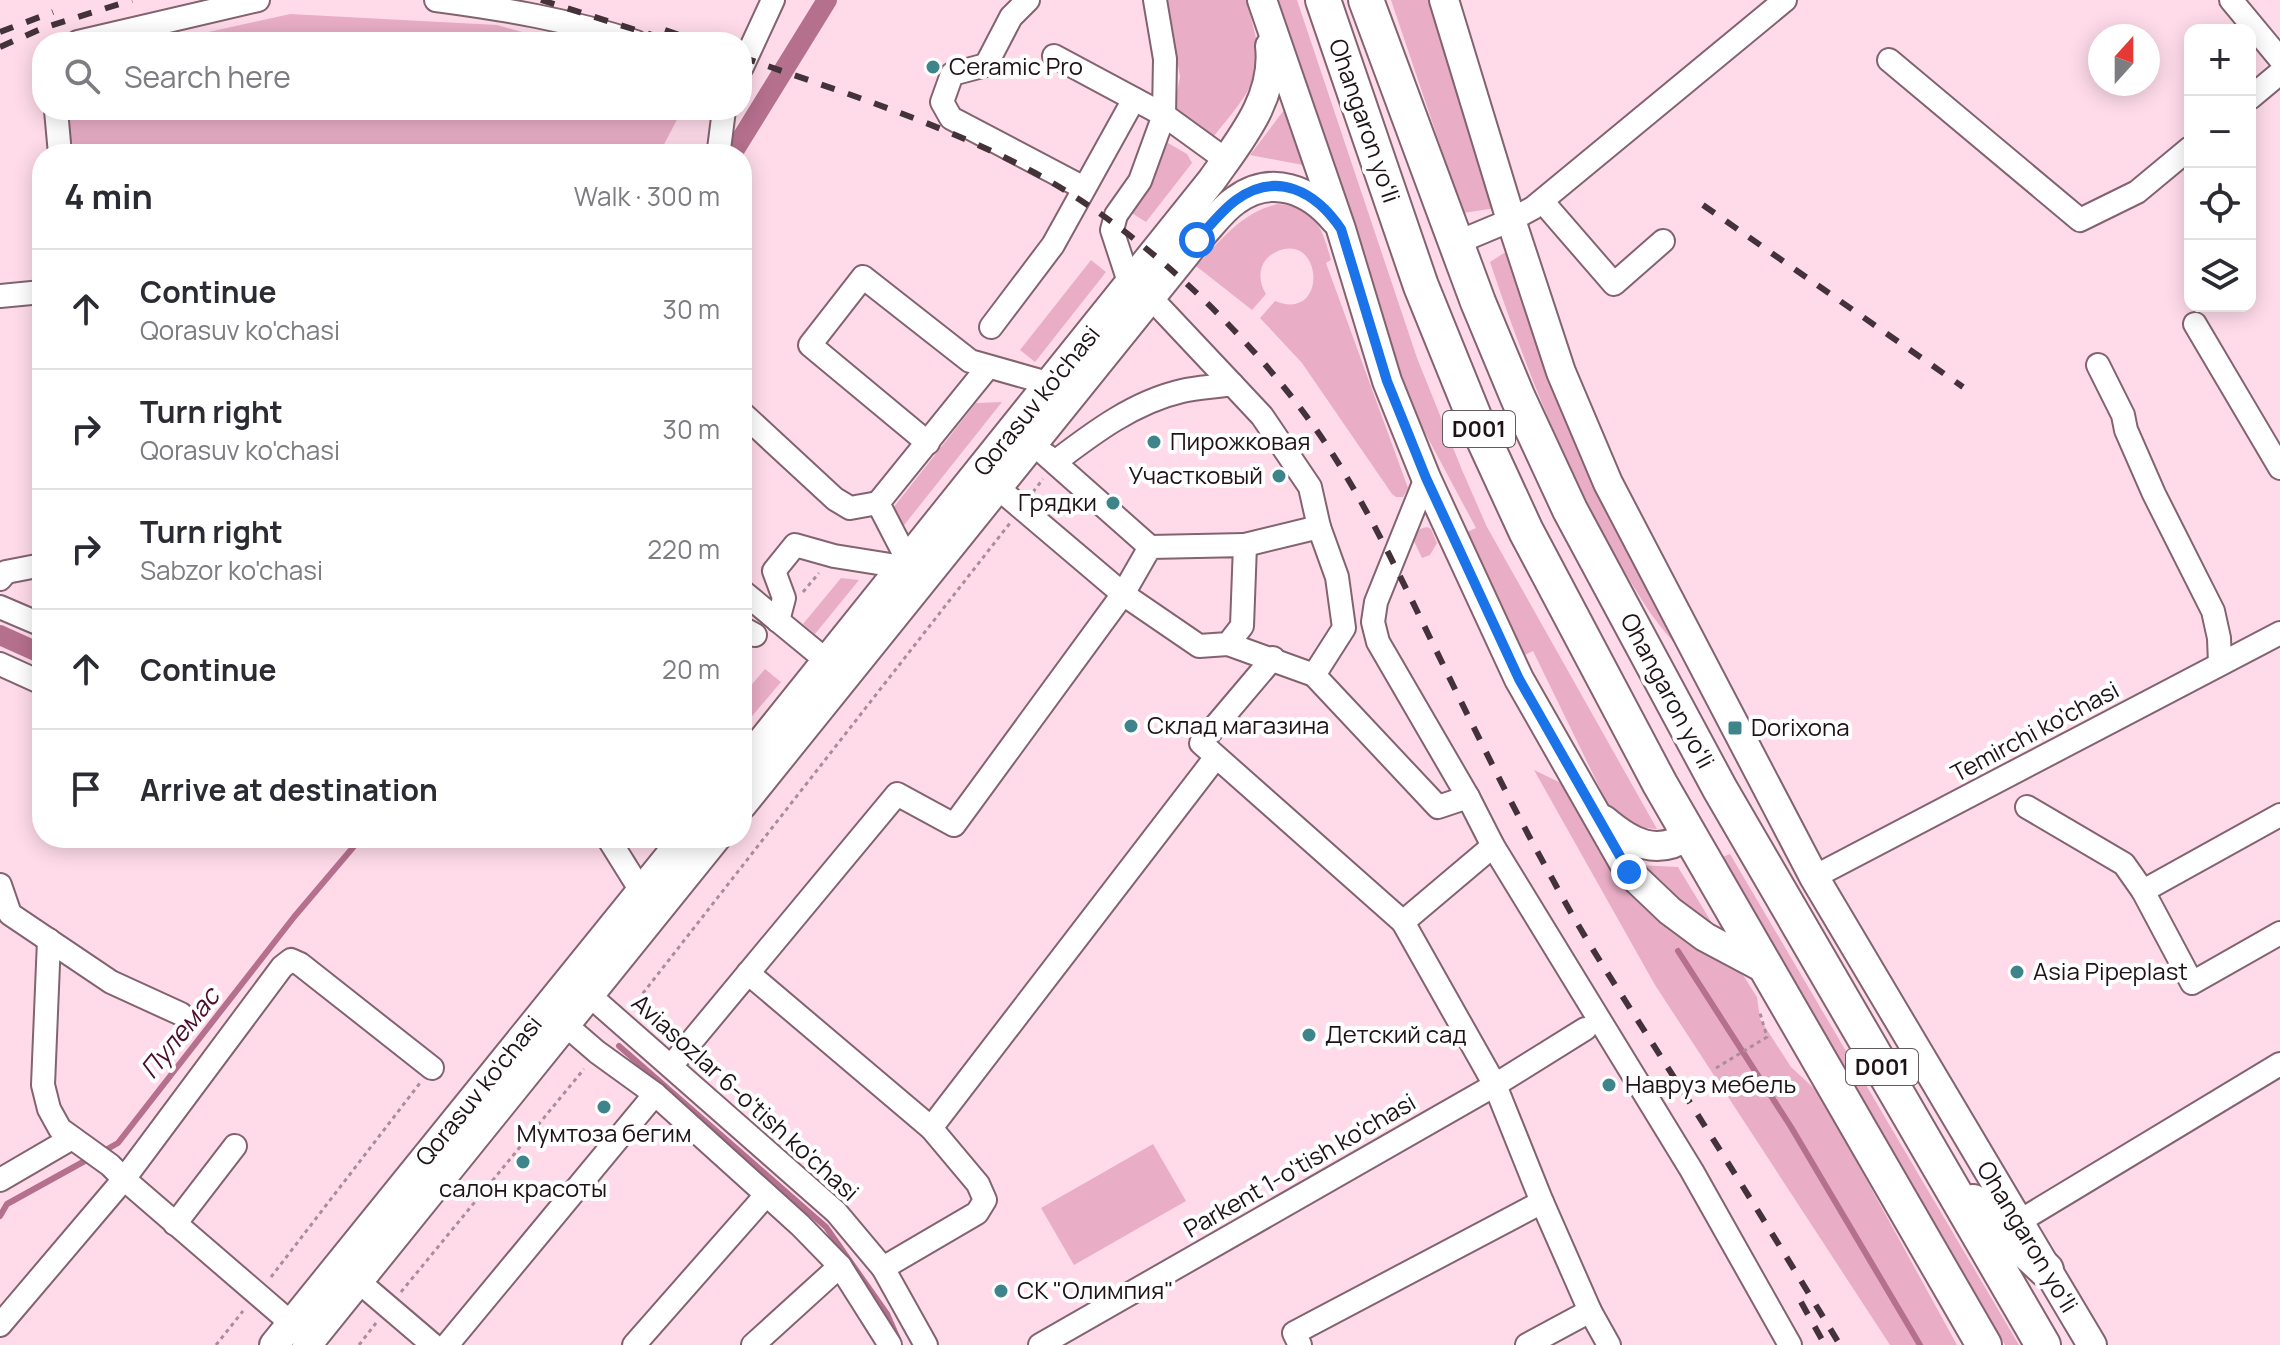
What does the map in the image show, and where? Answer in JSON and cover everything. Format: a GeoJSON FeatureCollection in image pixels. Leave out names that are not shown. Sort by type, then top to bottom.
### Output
{"type":"FeatureCollection","features":[{"type":"Feature","properties":{"kind":"highway","name":"Ohangaron yoʻli"},"geometry":{"type":"LineString","coordinates":[[1323,0],[1421,286],[1479,429],[1526,531],[1689,835],[1984,1345]]}},
{"type":"Feature","properties":{"kind":"highway","name":"Ohangaron yoʻli"},"geometry":{"type":"LineString","coordinates":[[1366,0],[1502,360],[1552,472],[1720,789],[2043,1345]]}},
{"type":"Feature","properties":{"kind":"highway"},"geometry":{"type":"LineString","coordinates":[[1689,835],[1706,816],[1720,789]]}},
{"type":"Feature","properties":{"kind":"highway"},"geometry":{"type":"LineString","coordinates":[[1945,1176],[2011,1227],[2046,1270]]}},
{"type":"Feature","properties":{"kind":"main road","name":"Ohangaron yoʻli"},"geometry":{"type":"LineString","coordinates":[[1444,0],[1511,220],[1561,372],[1591,447],[1814,877],[2011,1227]]}},
{"type":"Feature","properties":{"kind":"main road"},"geometry":{"type":"LineString","coordinates":[[1264,5],[1341,229],[1387,381],[1426,478],[1519,679],[1629,872],[1705,937],[1767,970]]}},
{"type":"Feature","properties":{"kind":"main road","name":"Qorasuv ko'chasi"},"geometry":{"type":"LineString","coordinates":[[752,793],[1033,444],[1141,292],[1257,111],[1268,86],[1271,51],[1264,5]]}},
{"type":"Feature","properties":{"kind":"main road","name":"Qorasuv ko'chasi"},"geometry":{"type":"LineString","coordinates":[[752,754],[1051,384],[1238,198],[1252,191],[1274,187],[1297,190],[1324,207],[1341,229]]}},
{"type":"Feature","properties":{"kind":"main road"},"geometry":{"type":"LineString","coordinates":[[1594,812],[1640,845],[1666,846],[1689,835]]}},
{"type":"Feature","properties":{"kind":"main road","name":"Qorasuv ko'chasi"},"geometry":{"type":"LineString","coordinates":[[580,987],[641,891],[676,848]]}},
{"type":"Feature","properties":{"kind":"main road","name":"Qorasuv ko'chasi"},"geometry":{"type":"LineString","coordinates":[[291,1338],[555,1016],[707,848]]}},
{"type":"Feature","properties":{"kind":"main road","name":"Qorasuv ko'chasi"},"geometry":{"type":"LineString","coordinates":[[291,1338],[358,1281],[555,1016]]}},
{"type":"Feature","properties":{"kind":"main road","name":"Ohangaron yoʻli"},"geometry":{"type":"LineString","coordinates":[[2046,1270],[2092,1345]]}},
{"type":"Feature","properties":{"kind":"street"},"geometry":{"type":"LineString","coordinates":[[121,32],[258,0]]}},
{"type":"Feature","properties":{"kind":"street"},"geometry":{"type":"LineString","coordinates":[[436,0],[509,9],[606,32]]}},
{"type":"Feature","properties":{"kind":"street"},"geometry":{"type":"LineString","coordinates":[[752,45],[773,0]]}},
{"type":"Feature","properties":{"kind":"street"},"geometry":{"type":"LineString","coordinates":[[1028,0],[1011,17],[986,65],[952,74],[942,102],[951,118],[1084,188]]}},
{"type":"Feature","properties":{"kind":"street"},"geometry":{"type":"LineString","coordinates":[[1155,0],[1165,59],[1164,115],[1140,181],[1116,215],[1112,230],[1141,292],[1262,416],[1310,487],[1319,527],[1337,577],[1344,628],[1314,675]]}},
{"type":"Feature","properties":{"kind":"street"},"geometry":{"type":"LineString","coordinates":[[1456,243],[1511,220],[1542,201],[1785,0]]}},
{"type":"Feature","properties":{"kind":"street"},"geometry":{"type":"LineString","coordinates":[[2231,0],[2280,59]]}},
{"type":"Feature","properties":{"kind":"street"},"geometry":{"type":"LineString","coordinates":[[1054,56],[1164,115],[1226,160]]}},
{"type":"Feature","properties":{"kind":"street"},"geometry":{"type":"LineString","coordinates":[[1889,60],[2080,220],[2137,192],[2184,153]]}},
{"type":"Feature","properties":{"kind":"street"},"geometry":{"type":"LineString","coordinates":[[2252,96],[2280,73]]}},
{"type":"Feature","properties":{"kind":"street"},"geometry":{"type":"LineString","coordinates":[[991,327],[1053,245],[1134,99]]}},
{"type":"Feature","properties":{"kind":"street"},"geometry":{"type":"LineString","coordinates":[[57,120],[59,144]]}},
{"type":"Feature","properties":{"kind":"street"},"geometry":{"type":"LineString","coordinates":[[720,144],[723,120]]}},
{"type":"Feature","properties":{"kind":"street"},"geometry":{"type":"LineString","coordinates":[[1542,201],[1614,284],[1663,241]]}},
{"type":"Feature","properties":{"kind":"street"},"geometry":{"type":"LineString","coordinates":[[928,443],[810,345],[863,277],[970,361],[1051,384]]}},
{"type":"Feature","properties":{"kind":"street"},"geometry":{"type":"LineString","coordinates":[[0,296],[32,293]]}},
{"type":"Feature","properties":{"kind":"street"},"geometry":{"type":"LineString","coordinates":[[2195,324],[2280,468]]}},
{"type":"Feature","properties":{"kind":"street"},"geometry":{"type":"LineString","coordinates":[[2098,365],[2123,415],[2126,430],[2154,494],[2213,611],[2219,638],[2220,664]]}},
{"type":"Feature","properties":{"kind":"street"},"geometry":{"type":"LineString","coordinates":[[752,422],[835,499],[850,508],[878,503],[988,367]]}},
{"type":"Feature","properties":{"kind":"street"},"geometry":{"type":"LineString","coordinates":[[1055,462],[1103,426],[1154,401],[1181,391],[1232,384]]}},
{"type":"Feature","properties":{"kind":"street"},"geometry":{"type":"LineString","coordinates":[[1033,444],[1150,547],[1245,545],[1319,527]]}},
{"type":"Feature","properties":{"kind":"street"},"geometry":{"type":"LineString","coordinates":[[1426,478],[1376,602],[1373,622],[1378,642],[1493,846],[1692,1171],[1790,1345]]}},
{"type":"Feature","properties":{"kind":"street"},"geometry":{"type":"LineString","coordinates":[[998,488],[1123,594],[1199,646],[1228,644],[1314,675],[1438,807],[1468,797]]}},
{"type":"Feature","properties":{"kind":"street"},"geometry":{"type":"LineString","coordinates":[[878,503],[906,564]]}},
{"type":"Feature","properties":{"kind":"street"},"geometry":{"type":"LineString","coordinates":[[778,621],[784,598],[774,571],[795,545],[834,556],[906,564]]}},
{"type":"Feature","properties":{"kind":"street"},"geometry":{"type":"LineString","coordinates":[[1228,644],[1242,626],[1245,545]]}},
{"type":"Feature","properties":{"kind":"street"},"geometry":{"type":"LineString","coordinates":[[671,1066],[897,794],[954,825],[1123,594],[1150,547]]}},
{"type":"Feature","properties":{"kind":"street"},"geometry":{"type":"LineString","coordinates":[[0,579],[6,572],[32,567]]}},
{"type":"Feature","properties":{"kind":"street"},"geometry":{"type":"LineString","coordinates":[[752,599],[827,661]]}},
{"type":"Feature","properties":{"kind":"street"},"geometry":{"type":"LineString","coordinates":[[0,607],[32,621]]}},
{"type":"Feature","properties":{"kind":"street","name":"Temirchi ko'chasi"},"geometry":{"type":"LineString","coordinates":[[1814,877],[2280,633]]}},
{"type":"Feature","properties":{"kind":"street"},"geometry":{"type":"LineString","coordinates":[[1273,658],[1201,743],[1403,922],[1495,1085],[1542,1202],[1590,1311],[1609,1345]]}},
{"type":"Feature","properties":{"kind":"street"},"geometry":{"type":"LineString","coordinates":[[0,664],[32,678]]}},
{"type":"Feature","properties":{"kind":"street"},"geometry":{"type":"LineString","coordinates":[[931,1128],[1216,757]]}},
{"type":"Feature","properties":{"kind":"street"},"geometry":{"type":"LineString","coordinates":[[2027,807],[2124,864],[2143,891],[2192,983],[2280,933]]}},
{"type":"Feature","properties":{"kind":"street"},"geometry":{"type":"LineString","coordinates":[[2143,891],[2280,815]]}},
{"type":"Feature","properties":{"kind":"street"},"geometry":{"type":"LineString","coordinates":[[1403,922],[1493,846]]}},
{"type":"Feature","properties":{"kind":"street"},"geometry":{"type":"LineString","coordinates":[[614,848],[641,891]]}},
{"type":"Feature","properties":{"kind":"street"},"geometry":{"type":"LineString","coordinates":[[0,885],[10,914],[111,982],[181,1014]]}},
{"type":"Feature","properties":{"kind":"street"},"geometry":{"type":"LineString","coordinates":[[49,940],[43,1085],[49,1109],[60,1129],[88,1149],[258,1293],[291,1338]]}},
{"type":"Feature","properties":{"kind":"street"},"geometry":{"type":"LineString","coordinates":[[0,1325],[124,1179],[282,967],[291,960],[432,1068]]}},
{"type":"Feature","properties":{"kind":"street"},"geometry":{"type":"LineString","coordinates":[[748,973],[931,1128],[978,1184],[985,1200],[977,1213],[883,1268]]}},
{"type":"Feature","properties":{"kind":"street","name":"Aviasozlar 6-o'tish ko'chasi"},"geometry":{"type":"LineString","coordinates":[[580,987],[818,1193],[883,1268],[926,1345]]}},
{"type":"Feature","properties":{"kind":"street"},"geometry":{"type":"LineString","coordinates":[[555,1016],[597,1052],[655,1094],[800,1225],[840,1266],[890,1345]]}},
{"type":"Feature","properties":{"kind":"street","name":"Parkent 1-o'tish ko'chasi"},"geometry":{"type":"LineString","coordinates":[[1040,1345],[1495,1085],[1585,1029]]}},
{"type":"Feature","properties":{"kind":"street"},"geometry":{"type":"LineString","coordinates":[[2011,1227],[2280,1064]]}},
{"type":"Feature","properties":{"kind":"street"},"geometry":{"type":"LineString","coordinates":[[447,1345],[655,1094]]}},
{"type":"Feature","properties":{"kind":"street"},"geometry":{"type":"LineString","coordinates":[[175,1224],[235,1146]]}},
{"type":"Feature","properties":{"kind":"street"},"geometry":{"type":"LineString","coordinates":[[0,1180],[88,1149]]}},
{"type":"Feature","properties":{"kind":"street"},"geometry":{"type":"LineString","coordinates":[[634,1345],[766,1195]]}},
{"type":"Feature","properties":{"kind":"street"},"geometry":{"type":"LineString","coordinates":[[1300,1345],[1294,1333],[1542,1202]]}},
{"type":"Feature","properties":{"kind":"street"},"geometry":{"type":"LineString","coordinates":[[753,1345],[840,1266]]}},
{"type":"Feature","properties":{"kind":"street"},"geometry":{"type":"LineString","coordinates":[[358,1281],[433,1345]]}},
{"type":"Feature","properties":{"kind":"street"},"geometry":{"type":"LineString","coordinates":[[1527,1345],[1590,1311]]}},
{"type":"Feature","properties":{"kind":"path"},"geometry":{"type":"LineString","coordinates":[[621,1022],[1055,462]]}},
{"type":"Feature","properties":{"kind":"path"},"geometry":{"type":"LineString","coordinates":[[778,621],[834,556]]}},
{"type":"Feature","properties":{"kind":"path"},"geometry":{"type":"LineString","coordinates":[[1716,1068],[1767,1037],[1759,1010]]}},
{"type":"Feature","properties":{"kind":"path"},"geometry":{"type":"LineString","coordinates":[[359,1345],[597,1052]]}},
{"type":"Feature","properties":{"kind":"path"},"geometry":{"type":"LineString","coordinates":[[216,1345],[432,1068]]}},
{"type":"Feature","properties":{"kind":"shaded area"},"geometry":{"type":"Polygon","coordinates":[[[1167,0],[1246,0],[1258,50],[1258,63],[1244,98],[1212,139],[1173,113],[1180,77],[1167,0]]]}},
{"type":"Feature","properties":{"kind":"shaded area"},"geometry":{"type":"Polygon","coordinates":[[[1276,0],[1297,0],[1417,358],[1487,527],[1657,829],[1633,827],[1613,815],[1533,651],[1519,658],[1460,535],[1476,528],[1407,399],[1276,0]]]}},
{"type":"Feature","properties":{"kind":"shaded area"},"geometry":{"type":"Polygon","coordinates":[[[1391,0],[1431,0],[1496,208],[1463,213],[1391,0]]]}},
{"type":"Feature","properties":{"kind":"shaded area"},"geometry":{"type":"Polygon","coordinates":[[[290,14],[497,25],[522,32],[208,32],[290,14]]]}},
{"type":"Feature","properties":{"kind":"shaded area"},"geometry":{"type":"Polygon","coordinates":[[[1284,110],[1303,165],[1250,155],[1284,110]]]}},
{"type":"Feature","properties":{"kind":"shaded area"},"geometry":{"type":"Polygon","coordinates":[[[60,120],[677,120],[664,144],[73,144],[60,120]]]}},
{"type":"Feature","properties":{"kind":"shaded area"},"geometry":{"type":"Polygon","coordinates":[[[1168,143],[1187,154],[1192,163],[1146,222],[1130,212],[1163,145],[1168,143]]]}},
{"type":"Feature","properties":{"kind":"shaded area"},"geometry":{"type":"Polygon","coordinates":[[[1278,204],[1291,206],[1309,215],[1324,238],[1331,260],[1326,263],[1408,488],[1403,497],[1392,494],[1302,363],[1260,318],[1275,301],[1292,304],[1305,300],[1313,276],[1311,264],[1303,253],[1292,249],[1276,252],[1266,260],[1260,277],[1266,294],[1252,310],[1196,266],[1242,221],[1278,204]]]}},
{"type":"Feature","properties":{"kind":"shaded area"},"geometry":{"type":"Polygon","coordinates":[[[1504,253],[1510,253],[1568,427],[1686,659],[1650,612],[1620,565],[1557,438],[1490,262],[1504,253]]]}},
{"type":"Feature","properties":{"kind":"shaded area"},"geometry":{"type":"Polygon","coordinates":[[[1091,260],[1106,272],[1035,362],[1020,350],[1091,260]]]}},
{"type":"Feature","properties":{"kind":"shaded area"},"geometry":{"type":"Polygon","coordinates":[[[1002,402],[901,529],[893,508],[976,403],[1002,402]]]}},
{"type":"Feature","properties":{"kind":"shaded area"},"geometry":{"type":"Polygon","coordinates":[[[1427,527],[1437,543],[1430,555],[1422,558],[1413,539],[1420,529],[1427,527]]]}},
{"type":"Feature","properties":{"kind":"shaded area"},"geometry":{"type":"Polygon","coordinates":[[[841,578],[859,580],[815,634],[803,624],[841,578]]]}},
{"type":"Feature","properties":{"kind":"shaded area"},"geometry":{"type":"Polygon","coordinates":[[[765,669],[781,682],[752,716],[752,684],[765,669]]]}},
{"type":"Feature","properties":{"kind":"shaded area"},"geometry":{"type":"Polygon","coordinates":[[[1534,770],[1563,784],[1653,909],[1743,975],[1757,997],[1760,1019],[1791,1067],[1819,1093],[1957,1345],[1890,1345],[1655,985],[1534,770]]]}},
{"type":"Feature","properties":{"kind":"shaded area"},"geometry":{"type":"Polygon","coordinates":[[[1730,854],[2019,1345],[2005,1345],[1720,858],[1730,854]]]}},
{"type":"Feature","properties":{"kind":"shaded area"},"geometry":{"type":"Polygon","coordinates":[[[1638,865],[1678,867],[1721,938],[1638,865]]]}},
{"type":"Feature","properties":{"kind":"shaded area"},"geometry":{"type":"Polygon","coordinates":[[[1153,1144],[1186,1201],[1074,1265],[1041,1208],[1153,1144]]]}},
{"type":"Feature","properties":{"kind":"waterway"},"geometry":{"type":"LineString","coordinates":[[738,144],[827,0]]}},
{"type":"Feature","properties":{"kind":"waterway"},"geometry":{"type":"LineString","coordinates":[[0,635],[32,649]]}},
{"type":"Feature","properties":{"kind":"waterway","name":"Пулемас"},"geometry":{"type":"LineString","coordinates":[[102,1152],[118,1143],[294,917],[353,848]]}},
{"type":"Feature","properties":{"kind":"waterway"},"geometry":{"type":"LineString","coordinates":[[1678,951],[1791,1127],[1920,1345]]}},
{"type":"Feature","properties":{"kind":"waterway"},"geometry":{"type":"LineString","coordinates":[[619,1046],[826,1227],[887,1314],[898,1339]]}},
{"type":"Feature","properties":{"kind":"waterway","name":"Пулемас"},"geometry":{"type":"LineString","coordinates":[[0,1216],[7,1204],[92,1157]]}},
{"type":"Feature","properties":{"kind":"railway"},"geometry":{"type":"LineString","coordinates":[[34,32],[132,0]]}},
{"type":"Feature","properties":{"kind":"railway"},"geometry":{"type":"LineString","coordinates":[[541,0],[642,32]]}},
{"type":"Feature","properties":{"kind":"railway"},"geometry":{"type":"LineString","coordinates":[[0,32],[53,12]]}},
{"type":"Feature","properties":{"kind":"railway"},"geometry":{"type":"LineString","coordinates":[[665,30],[671,32]]}},
{"type":"Feature","properties":{"kind":"railway"},"geometry":{"type":"LineString","coordinates":[[0,47],[32,33]]}},
{"type":"Feature","properties":{"kind":"railway"},"geometry":{"type":"LineString","coordinates":[[752,60],[929,124],[1037,174],[1078,199],[1160,260],[1199,295],[1271,371],[1330,450],[1358,497],[1506,793],[1576,921],[1840,1345]]}},
{"type":"Feature","properties":{"kind":"railway"},"geometry":{"type":"LineString","coordinates":[[1703,205],[1963,387]]}},
{"type":"Feature","properties":{"kind":"railway"},"geometry":{"type":"LineString","coordinates":[[1801,1302],[1825,1345]]}},
{"type":"Feature","properties":{"kind":"place","name":"Ceramic Pro"},"geometry":{"type":"Point","coordinates":[933,67]}},
{"type":"Feature","properties":{"kind":"place","name":"Пирожковая"},"geometry":{"type":"Point","coordinates":[1154,442]}},
{"type":"Feature","properties":{"kind":"place","name":"Участковый"},"geometry":{"type":"Point","coordinates":[1279,476]}},
{"type":"Feature","properties":{"kind":"place","name":"Грядки"},"geometry":{"type":"Point","coordinates":[1113,503]}},
{"type":"Feature","properties":{"kind":"place","name":"Склад магазина"},"geometry":{"type":"Point","coordinates":[1131,726]}},
{"type":"Feature","properties":{"kind":"place","name":"Dorixona"},"geometry":{"type":"Point","coordinates":[1735,728]}},
{"type":"Feature","properties":{"kind":"place","name":"Asia Pipeplast"},"geometry":{"type":"Point","coordinates":[2017,972]}},
{"type":"Feature","properties":{"kind":"place","name":"Детский сад"},"geometry":{"type":"Point","coordinates":[1309,1035]}},
{"type":"Feature","properties":{"kind":"place","name":"Навруз мебель"},"geometry":{"type":"Point","coordinates":[1609,1085]}},
{"type":"Feature","properties":{"kind":"place","name":"Мумтоза бегим"},"geometry":{"type":"Point","coordinates":[604,1107]}},
{"type":"Feature","properties":{"kind":"place","name":"салон красоты"},"geometry":{"type":"Point","coordinates":[523,1162]}},
{"type":"Feature","properties":{"kind":"place","name":"СК \"Олимпия\""},"geometry":{"type":"Point","coordinates":[1001,1291]}},
{"type":"Feature","properties":{"kind":"route"},"geometry":{"type":"LineString","coordinates":[[1197,240],[1238,198],[1267,187],[1282,187],[1304,193],[1324,207],[1341,229],[1387,381],[1450,532],[1519,679],[1629,872]]}}]}
